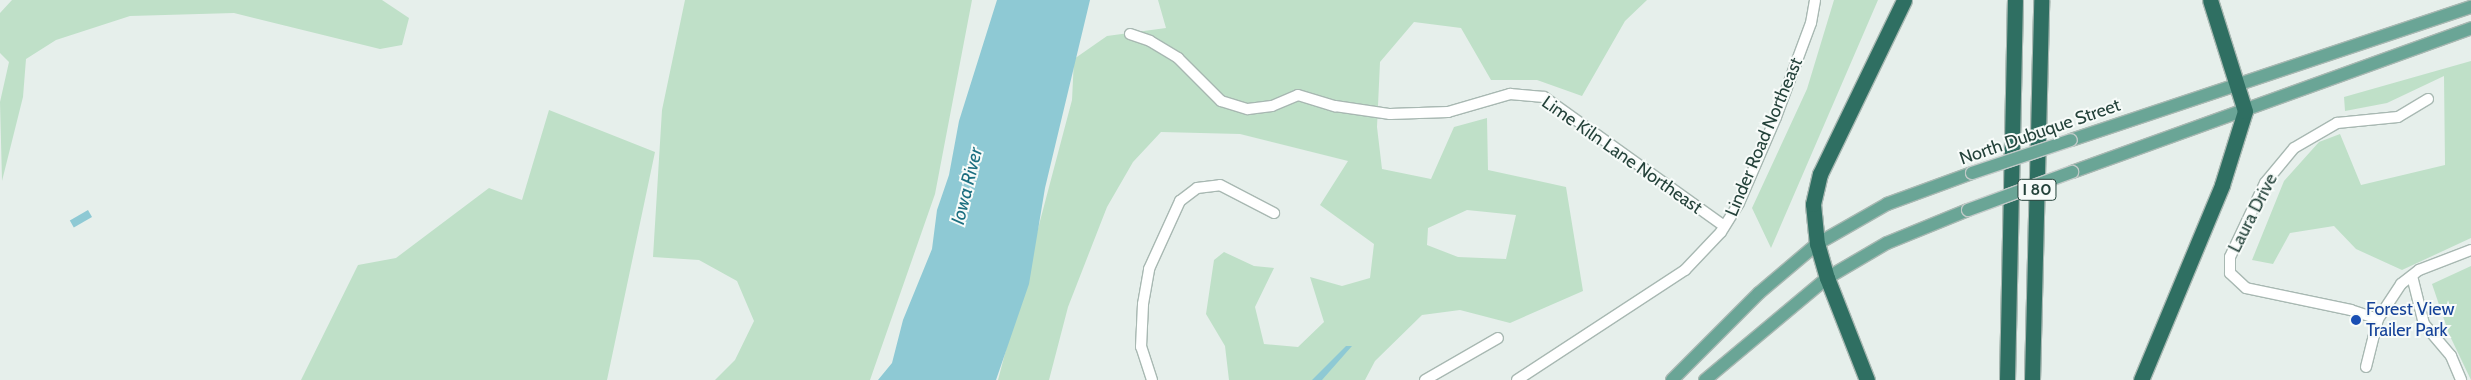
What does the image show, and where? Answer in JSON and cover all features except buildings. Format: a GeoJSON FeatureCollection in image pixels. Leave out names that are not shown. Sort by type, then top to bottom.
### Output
{"type":"FeatureCollection","features":[{"type":"Feature","properties":{"kind":"highway"},"geometry":{"type":"LineString","coordinates":[[1867,380],[1827,278],[1817,244],[1813,204],[1820,174],[1904,0]]}},
{"type":"Feature","properties":{"kind":"highway","name":"I 80"},"geometry":{"type":"LineString","coordinates":[[2007,380],[2015,0]]}},
{"type":"Feature","properties":{"kind":"highway","name":"I 80"},"geometry":{"type":"LineString","coordinates":[[2032,380],[2041,0]]}},
{"type":"Feature","properties":{"kind":"highway"},"geometry":{"type":"LineString","coordinates":[[2141,380],[2222,185],[2245,111],[2210,0]]}},
{"type":"Feature","properties":{"kind":"main road","name":"North Dubuque Street"},"geometry":{"type":"LineString","coordinates":[[1672,380],[1759,293],[1817,244],[1887,204],[1972,173],[2235,84],[2471,7]]}},
{"type":"Feature","properties":{"kind":"main road"},"geometry":{"type":"LineString","coordinates":[[1705,380],[1827,278],[1887,242],[1968,210],[2245,111],[2351,69],[2471,28]]}},
{"type":"Feature","properties":{"kind":"street","name":"Linder Road Northeast"},"geometry":{"type":"LineString","coordinates":[[1517,380],[1685,270],[1709,247],[1739,203],[1776,117],[1811,23],[1815,0]]}},
{"type":"Feature","properties":{"kind":"street","name":"Lime Kiln Lane Northeast"},"geometry":{"type":"LineString","coordinates":[[1130,34],[1150,41],[1178,58],[1221,101],[1248,109],[1272,106],[1298,95],[1335,106],[1399,114],[1448,112],[1510,94],[1544,97],[1724,226]]}},
{"type":"Feature","properties":{"kind":"street","name":"Laura Drive"},"geometry":{"type":"LineString","coordinates":[[2378,319],[2351,310],[2246,288],[2230,273],[2230,257],[2265,183],[2294,148],[2337,123],[2364,118],[2398,116],[2428,99]]}},
{"type":"Feature","properties":{"kind":"street"},"geometry":{"type":"LineString","coordinates":[[1152,380],[1141,347],[1143,304],[1149,269],[1180,202],[1197,188],[1220,185],[1274,213]]}},
{"type":"Feature","properties":{"kind":"street"},"geometry":{"type":"LineString","coordinates":[[2366,367],[2378,319],[2390,296],[2412,276],[2471,250]]}},
{"type":"Feature","properties":{"kind":"street"},"geometry":{"type":"LineString","coordinates":[[2412,276],[2424,324],[2451,356],[2461,380]]}},
{"type":"Feature","properties":{"kind":"street"},"geometry":{"type":"LineString","coordinates":[[1425,380],[1498,338]]}},
{"type":"Feature","properties":{"kind":"green space"},"geometry":{"type":"Polygon","coordinates":[[[12,0],[382,0],[409,18],[402,45],[380,49],[234,13],[130,16],[56,40],[26,59],[23,97],[2,181],[0,102],[9,62],[0,53],[0,13],[12,0]]]}},
{"type":"Feature","properties":{"kind":"green space"},"geometry":{"type":"Polygon","coordinates":[[[685,0],[972,0],[935,194],[870,380],[715,380],[735,360],[754,321],[737,281],[699,260],[653,257],[662,110],[685,0]]]}},
{"type":"Feature","properties":{"kind":"green space"},"geometry":{"type":"Polygon","coordinates":[[[1158,0],[1647,0],[1625,21],[1582,96],[1537,80],[1491,80],[1461,28],[1414,22],[1380,62],[1377,127],[1382,169],[1431,179],[1454,127],[1487,118],[1488,170],[1566,187],[1583,291],[1510,323],[1460,310],[1422,315],[1375,361],[1365,380],[1229,380],[1225,346],[1206,314],[1214,260],[1224,252],[1254,266],[1274,268],[1255,307],[1264,344],[1298,347],[1324,322],[1310,277],[1342,286],[1370,278],[1374,244],[1320,205],[1348,161],[1240,134],[1161,132],[1133,162],[1107,207],[1068,307],[1049,380],[998,380],[1072,100],[1074,59],[1107,36],[1166,28],[1158,0]],[[1467,210],[1428,228],[1427,245],[1458,257],[1506,259],[1516,215],[1467,210]]]}},
{"type":"Feature","properties":{"kind":"green space"},"geometry":{"type":"Polygon","coordinates":[[[1834,0],[1878,0],[1771,248],[1752,208],[1807,89],[1834,0]]]}},
{"type":"Feature","properties":{"kind":"green space"},"geometry":{"type":"Polygon","coordinates":[[[2471,61],[2471,238],[2402,270],[2356,249],[2334,226],[2290,233],[2273,264],[2252,260],[2284,181],[2319,142],[2340,134],[2361,185],[2445,165],[2444,76],[2387,103],[2345,111],[2344,97],[2471,61]]]}},
{"type":"Feature","properties":{"kind":"green space"},"geometry":{"type":"Polygon","coordinates":[[[549,110],[655,152],[607,380],[301,380],[358,265],[396,258],[489,188],[522,200],[549,110]]]}},
{"type":"Feature","properties":{"kind":"green space"},"geometry":{"type":"Polygon","coordinates":[[[2471,266],[2471,380],[2449,334],[2432,284],[2471,266]]]}},
{"type":"Feature","properties":{"kind":"water","name":"Iowa River"},"geometry":{"type":"Polygon","coordinates":[[[997,0],[1090,0],[1045,188],[1029,284],[996,380],[878,380],[892,363],[903,320],[932,249],[937,210],[949,175],[959,121],[997,0]]]}},
{"type":"Feature","properties":{"kind":"water"},"geometry":{"type":"Polygon","coordinates":[[[88,210],[92,217],[74,227],[70,221],[88,210]]]}},
{"type":"Feature","properties":{"kind":"water"},"geometry":{"type":"Polygon","coordinates":[[[1346,346],[1352,346],[1322,380],[1312,380],[1346,346]]]}},
{"type":"Feature","properties":{"kind":"place","name":"Forest View Trailer Park"},"geometry":{"type":"Point","coordinates":[2356,320]}}]}
